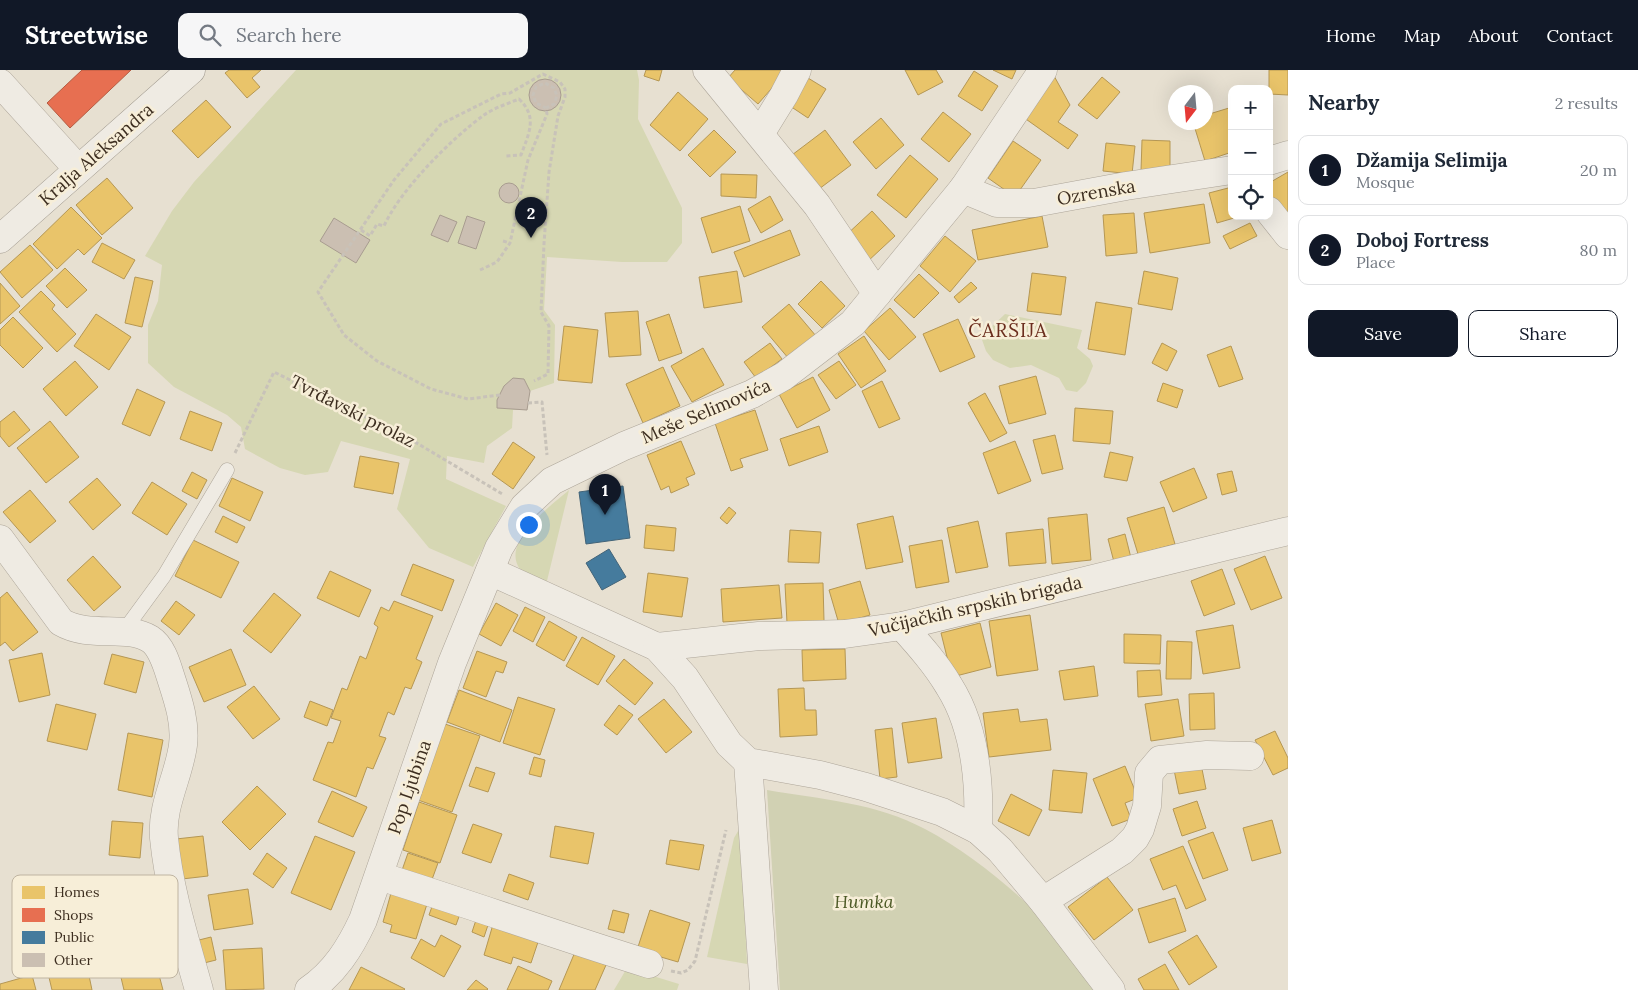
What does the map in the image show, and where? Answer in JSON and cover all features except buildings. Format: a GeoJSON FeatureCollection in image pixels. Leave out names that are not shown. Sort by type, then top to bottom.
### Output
{"type":"FeatureCollection","features":[{"type":"Feature","properties":{"kind":"street","name":"Kralja Aleksandra"},"geometry":{"type":"LineString","coordinates":[[0,239],[191,70]]}},
{"type":"Feature","properties":{"kind":"street"},"geometry":{"type":"LineString","coordinates":[[707,70],[818,205],[877,294]]}},
{"type":"Feature","properties":{"kind":"street"},"geometry":{"type":"LineString","coordinates":[[760,134],[797,70]]}},
{"type":"Feature","properties":{"kind":"street","name":"Meše Selimovića"},"geometry":{"type":"LineString","coordinates":[[490,570],[499,548],[524,507],[552,481],[624,446],[752,394],[784,376],[854,323],[963,189],[1043,70]]}},
{"type":"Feature","properties":{"kind":"street"},"geometry":{"type":"LineString","coordinates":[[0,83],[78,169]]}},
{"type":"Feature","properties":{"kind":"street"},"geometry":{"type":"LineString","coordinates":[[1273,160],[1288,155]]}},
{"type":"Feature","properties":{"kind":"street","name":"Ozrenska"},"geometry":{"type":"LineString","coordinates":[[963,189],[986,200],[1007,205],[1058,200],[1126,186],[1228,171]]}},
{"type":"Feature","properties":{"kind":"street"},"geometry":{"type":"LineString","coordinates":[[1273,216],[1288,235]]}},
{"type":"Feature","properties":{"kind":"street","name":"Vučijačkih srpskih brigada"},"geometry":{"type":"LineString","coordinates":[[657,647],[759,636],[845,634],[902,626],[1288,531]]}},
{"type":"Feature","properties":{"kind":"street"},"geometry":{"type":"LineString","coordinates":[[0,539],[61,622],[72,628],[87,631],[123,632],[140,635],[156,644],[164,658],[180,708],[183,744],[166,813],[164,836],[171,875]]}},
{"type":"Feature","properties":{"kind":"street"},"geometry":{"type":"LineString","coordinates":[[490,570],[657,647],[685,678],[730,744],[748,762],[820,775],[866,787],[942,812],[978,830],[990,840],[1043,901],[1111,990]]}},
{"type":"Feature","properties":{"kind":"street","name":"Pop Ljubina"},"geometry":{"type":"LineString","coordinates":[[309,990],[332,971],[350,948],[379,876],[452,663],[490,570]]}},
{"type":"Feature","properties":{"kind":"street"},"geometry":{"type":"LineString","coordinates":[[902,626],[929,656],[950,686],[962,710],[970,739],[978,785],[978,830]]}},
{"type":"Feature","properties":{"kind":"street"},"geometry":{"type":"LineString","coordinates":[[1043,901],[1122,851],[1134,838],[1140,829],[1147,806],[1149,773],[1160,760],[1207,755],[1250,756]]}},
{"type":"Feature","properties":{"kind":"street"},"geometry":{"type":"LineString","coordinates":[[748,762],[764,990]]}},
{"type":"Feature","properties":{"kind":"street"},"geometry":{"type":"LineString","coordinates":[[379,876],[483,908],[564,938],[649,964]]}},
{"type":"Feature","properties":{"kind":"street"},"geometry":{"type":"LineString","coordinates":[[178,917],[199,990]]}},
{"type":"Feature","properties":{"kind":"lane"},"geometry":{"type":"LineString","coordinates":[[123,632],[164,576],[227,470]]}},
{"type":"Feature","properties":{"kind":"path"},"geometry":{"type":"LineString","coordinates":[[500,395],[468,399],[431,389],[377,361],[344,335],[318,292],[394,180],[441,124],[501,94],[510,93],[543,74],[560,82],[565,90],[565,97],[558,116],[551,154],[544,244],[541,312],[549,326],[548,374],[534,381]]}},
{"type":"Feature","properties":{"kind":"path"},"geometry":{"type":"LineString","coordinates":[[545,83],[554,88],[557,96],[554,104],[546,108],[536,103],[533,95],[536,87],[545,83]]}},
{"type":"Feature","properties":{"kind":"path"},"geometry":{"type":"LineString","coordinates":[[360,230],[370,236],[377,224],[384,226],[392,208],[449,144],[485,114],[518,99],[528,108],[531,128],[521,155],[506,156]]}},
{"type":"Feature","properties":{"kind":"path"},"geometry":{"type":"LineString","coordinates":[[480,270],[497,262],[510,243],[528,160],[545,123],[546,108]]}},
{"type":"Feature","properties":{"kind":"path"},"geometry":{"type":"LineString","coordinates":[[503,241],[510,243]]}},
{"type":"Feature","properties":{"kind":"path","name":"Tvrđavski prolaz"},"geometry":{"type":"LineString","coordinates":[[227,470],[274,372],[410,439],[524,507]]}},
{"type":"Feature","properties":{"kind":"path"},"geometry":{"type":"LineString","coordinates":[[528,403],[542,402],[552,481]]}},
{"type":"Feature","properties":{"kind":"path"},"geometry":{"type":"LineString","coordinates":[[649,964],[681,973],[688,970],[695,962],[729,820]]}},
{"type":"Feature","properties":{"kind":"green space"},"geometry":{"type":"Polygon","coordinates":[[[296,70],[637,70],[639,80],[638,119],[682,208],[682,243],[667,262],[622,262],[547,257],[544,310],[555,325],[554,383],[530,391],[527,410],[513,410],[512,428],[487,446],[484,463],[447,456],[446,479],[506,506],[473,567],[429,548],[397,509],[410,459],[341,441],[328,472],[305,475],[280,468],[245,449],[241,427],[227,415],[174,387],[148,363],[148,325],[158,301],[162,265],[145,256],[172,211],[194,182],[296,70]]]}},
{"type":"Feature","properties":{"kind":"green space"},"geometry":{"type":"Polygon","coordinates":[[[1005,314],[1082,330],[1077,348],[1090,359],[1093,366],[1086,383],[1077,392],[1066,390],[1059,378],[1031,365],[1010,368],[993,360],[986,351],[981,337],[1005,314]]]}},
{"type":"Feature","properties":{"kind":"green space"},"geometry":{"type":"Polygon","coordinates":[[[569,490],[546,585],[525,574],[520,569],[516,558],[517,547],[522,536],[541,514],[569,490]]]}},
{"type":"Feature","properties":{"kind":"green space","name":"Humka"},"geometry":{"type":"Polygon","coordinates":[[[767,790],[848,803],[888,813],[925,829],[977,862],[1026,902],[1115,990],[780,990],[767,790]]]}},
{"type":"Feature","properties":{"kind":"green space"},"geometry":{"type":"Polygon","coordinates":[[[741,826],[747,964],[707,957],[734,838],[741,826]]]}},
{"type":"Feature","properties":{"kind":"green space"},"geometry":{"type":"Polygon","coordinates":[[[627,968],[679,984],[677,990],[614,990],[627,968]]]}},
{"type":"Feature","properties":{"kind":"place","name":"Doboj Fortress"},"geometry":{"type":"Point","coordinates":[531,238]}},
{"type":"Feature","properties":{"kind":"place","name":"Džamija Selimija"},"geometry":{"type":"Point","coordinates":[605,515]}},
{"type":"Feature","properties":{"kind":"district","name":"ČARŠIJA"},"geometry":{"type":"Point","coordinates":[1008,330]}}]}
